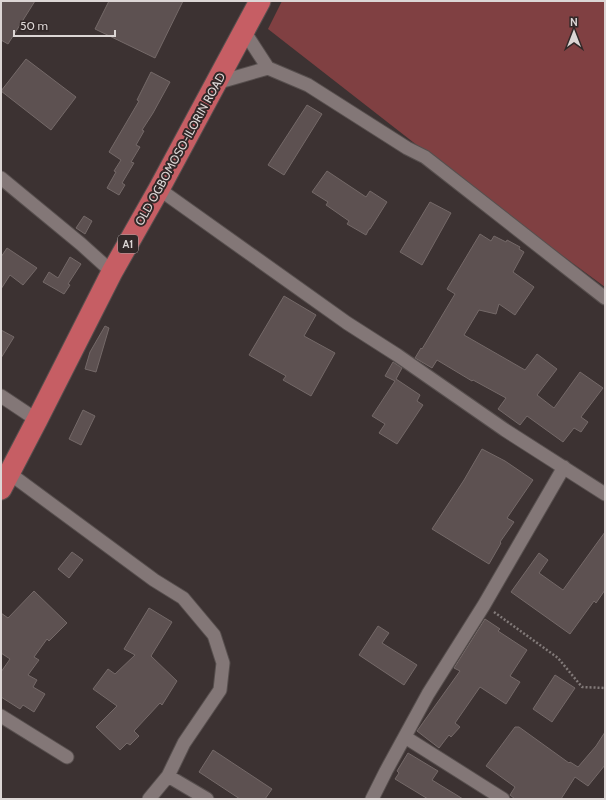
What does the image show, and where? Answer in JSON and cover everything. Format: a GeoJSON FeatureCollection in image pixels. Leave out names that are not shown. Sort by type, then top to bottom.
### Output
{"type":"FeatureCollection","features":[{"type":"Feature","properties":{"kind":"highway","name":"OLD OGBOMOSO-ILORIN ROAD"},"geometry":{"type":"LineString","coordinates":[[5,481],[112,272],[159,189],[260,1]]}},
{"type":"Feature","properties":{"kind":"street"},"geometry":{"type":"LineString","coordinates":[[244,31],[268,68],[308,85],[408,148],[425,157],[605,298]]}},
{"type":"Feature","properties":{"kind":"street"},"geometry":{"type":"LineString","coordinates":[[216,83],[268,68]]}},
{"type":"Feature","properties":{"kind":"street"},"geometry":{"type":"LineString","coordinates":[[1,178],[81,244],[112,272]]}},
{"type":"Feature","properties":{"kind":"street"},"geometry":{"type":"LineString","coordinates":[[159,189],[347,323],[397,355],[506,430],[605,494]]}},
{"type":"Feature","properties":{"kind":"street"},"geometry":{"type":"LineString","coordinates":[[1,396],[37,420]]}},
{"type":"Feature","properties":{"kind":"street"},"geometry":{"type":"LineString","coordinates":[[372,799],[428,694],[484,605],[564,467]]}},
{"type":"Feature","properties":{"kind":"street"},"geometry":{"type":"LineString","coordinates":[[5,481],[183,598],[214,636],[223,663],[220,690],[184,743],[168,776],[149,799]]}},
{"type":"Feature","properties":{"kind":"street"},"geometry":{"type":"LineString","coordinates":[[1,716],[67,757]]}},
{"type":"Feature","properties":{"kind":"street"},"geometry":{"type":"LineString","coordinates":[[405,737],[503,799]]}},
{"type":"Feature","properties":{"kind":"street"},"geometry":{"type":"LineString","coordinates":[[168,776],[207,799]]}},
{"type":"Feature","properties":{"kind":"path"},"geometry":{"type":"LineString","coordinates":[[484,605],[558,658],[582,687],[605,688]]}},
{"type":"Feature","properties":{"kind":"shaded area"},"geometry":{"type":"Polygon","coordinates":[[[282,1],[605,1],[605,287],[495,206],[268,29],[282,1]]]}},
{"type":"Feature","properties":{"kind":"building"},"geometry":{"type":"Polygon","coordinates":[[[1,1],[35,1],[8,44],[1,40],[1,1]]]}},
{"type":"Feature","properties":{"kind":"building"},"geometry":{"type":"Polygon","coordinates":[[[109,1],[183,1],[155,58],[95,29],[109,1]]]}},
{"type":"Feature","properties":{"kind":"building"},"geometry":{"type":"Polygon","coordinates":[[[26,59],[76,97],[51,130],[1,91],[26,59]]]}},
{"type":"Feature","properties":{"kind":"building"},"geometry":{"type":"Polygon","coordinates":[[[151,72],[170,82],[142,130],[144,131],[136,145],[140,147],[131,162],[134,163],[122,183],[125,185],[119,195],[107,188],[116,172],[114,171],[121,160],[109,152],[139,101],[137,100],[151,72]]]}},
{"type":"Feature","properties":{"kind":"building"},"geometry":{"type":"Polygon","coordinates":[[[307,105],[322,114],[284,175],[268,165],[307,105]]]}},
{"type":"Feature","properties":{"kind":"building"},"geometry":{"type":"Polygon","coordinates":[[[327,171],[366,197],[370,191],[387,202],[366,235],[347,224],[349,221],[326,205],[328,202],[312,192],[327,171]]]}},
{"type":"Feature","properties":{"kind":"building"},"geometry":{"type":"Polygon","coordinates":[[[430,202],[451,213],[422,265],[400,252],[430,202]]]}},
{"type":"Feature","properties":{"kind":"building"},"geometry":{"type":"Polygon","coordinates":[[[84,216],[92,221],[85,234],[76,228],[84,216]]]}},
{"type":"Feature","properties":{"kind":"building"},"geometry":{"type":"Polygon","coordinates":[[[480,234],[491,241],[494,236],[506,242],[507,240],[520,247],[519,249],[524,252],[513,272],[534,287],[515,315],[499,304],[496,314],[479,310],[464,335],[525,370],[537,354],[557,369],[537,395],[554,408],[580,372],[603,388],[581,417],[588,422],[581,432],[574,428],[563,442],[527,416],[520,425],[498,409],[506,398],[473,380],[472,381],[437,360],[432,368],[415,358],[455,294],[447,289],[480,234]]]}},
{"type":"Feature","properties":{"kind":"building"},"geometry":{"type":"Polygon","coordinates":[[[7,248],[37,268],[23,285],[10,275],[1,289],[1,257],[7,248]]]}},
{"type":"Feature","properties":{"kind":"building"},"geometry":{"type":"Polygon","coordinates":[[[70,257],[81,264],[68,284],[70,285],[64,294],[43,282],[49,272],[58,278],[70,257]]]}},
{"type":"Feature","properties":{"kind":"building"},"geometry":{"type":"Polygon","coordinates":[[[284,296],[316,315],[304,336],[335,353],[311,396],[283,380],[286,376],[249,355],[284,296]]]}},
{"type":"Feature","properties":{"kind":"building"},"geometry":{"type":"Polygon","coordinates":[[[105,326],[109,328],[96,372],[85,369],[90,352],[105,326]]]}},
{"type":"Feature","properties":{"kind":"building"},"geometry":{"type":"Polygon","coordinates":[[[1,330],[14,337],[1,358],[1,330]]]}},
{"type":"Feature","properties":{"kind":"building"},"geometry":{"type":"Polygon","coordinates":[[[393,362],[402,368],[396,379],[420,395],[417,401],[423,405],[397,444],[379,433],[385,424],[372,416],[395,381],[385,376],[393,362]]]}},
{"type":"Feature","properties":{"kind":"building"},"geometry":{"type":"Polygon","coordinates":[[[83,410],[95,416],[81,445],[69,439],[83,410]]]}},
{"type":"Feature","properties":{"kind":"building"},"geometry":{"type":"Polygon","coordinates":[[[482,449],[505,461],[533,480],[507,518],[514,522],[500,542],[501,543],[489,564],[432,529],[482,449]]]}},
{"type":"Feature","properties":{"kind":"building"},"geometry":{"type":"Polygon","coordinates":[[[605,532],[605,590],[596,603],[594,601],[570,634],[511,592],[539,553],[548,560],[539,573],[563,590],[605,532]]]}},
{"type":"Feature","properties":{"kind":"building"},"geometry":{"type":"Polygon","coordinates":[[[72,552],[83,560],[69,578],[58,569],[72,552]]]}},
{"type":"Feature","properties":{"kind":"building"},"geometry":{"type":"Polygon","coordinates":[[[34,591],[67,623],[49,641],[47,639],[34,657],[39,660],[28,675],[37,680],[33,687],[45,694],[34,712],[23,705],[20,709],[1,697],[1,672],[10,659],[1,653],[1,613],[8,618],[34,591]]]}},
{"type":"Feature","properties":{"kind":"building"},"geometry":{"type":"Polygon","coordinates":[[[149,608],[172,622],[151,656],[177,681],[162,705],[160,703],[134,731],[139,736],[130,745],[127,743],[120,750],[96,727],[117,706],[93,689],[108,669],[115,674],[135,655],[124,649],[149,608]]]}},
{"type":"Feature","properties":{"kind":"building"},"geometry":{"type":"Polygon","coordinates":[[[485,619],[500,629],[498,631],[527,650],[510,676],[520,682],[506,704],[480,687],[455,723],[460,727],[451,737],[449,735],[439,748],[417,731],[460,671],[454,668],[485,619]]]}},
{"type":"Feature","properties":{"kind":"building"},"geometry":{"type":"Polygon","coordinates":[[[378,626],[389,633],[382,643],[417,665],[404,685],[359,655],[378,626]]]}},
{"type":"Feature","properties":{"kind":"building"},"geometry":{"type":"Polygon","coordinates":[[[555,675],[575,688],[552,722],[533,709],[555,675]]]}},
{"type":"Feature","properties":{"kind":"building"},"geometry":{"type":"Polygon","coordinates":[[[515,727],[519,727],[569,763],[570,762],[578,767],[596,746],[605,732],[605,765],[588,786],[575,777],[561,799],[515,799],[510,795],[515,787],[486,766],[515,727]]]}},
{"type":"Feature","properties":{"kind":"building"},"geometry":{"type":"Polygon","coordinates":[[[213,750],[272,789],[265,799],[240,799],[199,772],[213,750]]]}},
{"type":"Feature","properties":{"kind":"building"},"geometry":{"type":"Polygon","coordinates":[[[408,753],[438,771],[432,780],[463,799],[428,799],[395,779],[399,773],[397,771],[408,753]]]}}]}
